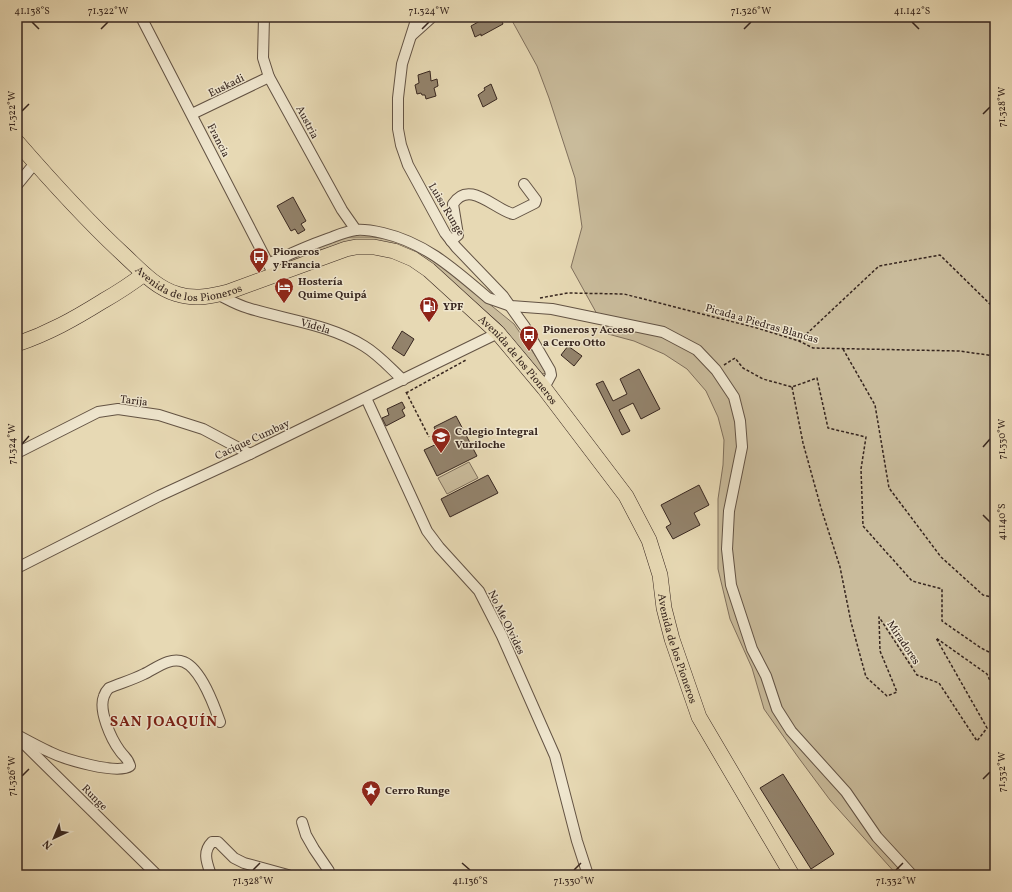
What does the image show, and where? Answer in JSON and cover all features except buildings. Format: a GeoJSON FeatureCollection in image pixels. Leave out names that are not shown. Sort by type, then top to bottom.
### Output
{"type":"FeatureCollection","features":[{"type":"Feature","properties":{"kind":"main road","name":"Avenida de los Pioneros"},"geometry":{"type":"LineString","coordinates":[[17,142],[89,221],[144,274],[160,286],[176,294],[187,297],[200,297],[217,294],[271,269],[351,248],[374,247],[394,251],[413,259],[429,270],[498,333],[544,388],[626,496],[649,540],[660,575],[664,608],[672,639],[699,718],[792,875]]}},
{"type":"Feature","properties":{"kind":"main road"},"geometry":{"type":"LineString","coordinates":[[17,344],[40,336],[74,319],[132,284],[144,274]]}},
{"type":"Feature","properties":{"kind":"street","name":"Francia"},"geometry":{"type":"LineString","coordinates":[[142,17],[271,269]]}},
{"type":"Feature","properties":{"kind":"street","name":"Austria"},"geometry":{"type":"LineString","coordinates":[[264,17],[264,58],[270,77],[342,210],[356,230]]}},
{"type":"Feature","properties":{"kind":"street","name":"Luisa Runge"},"geometry":{"type":"LineString","coordinates":[[417,17],[402,64],[399,84],[398,128],[401,145],[408,165],[445,233],[511,306],[550,370],[551,376],[544,388]]}},
{"type":"Feature","properties":{"kind":"street"},"geometry":{"type":"LineString","coordinates":[[410,36],[432,17]]}},
{"type":"Feature","properties":{"kind":"street","name":"Euskadi"},"geometry":{"type":"LineString","coordinates":[[192,114],[270,77]]}},
{"type":"Feature","properties":{"kind":"street"},"geometry":{"type":"LineString","coordinates":[[17,185],[35,163]]}},
{"type":"Feature","properties":{"kind":"street"},"geometry":{"type":"LineString","coordinates":[[451,241],[458,235],[453,204],[461,195],[476,195],[484,198],[506,212],[513,214],[535,204],[536,200],[524,184]]}},
{"type":"Feature","properties":{"kind":"street"},"geometry":{"type":"LineString","coordinates":[[271,269],[314,244],[356,230],[379,232],[413,243],[426,250],[448,264],[488,298],[511,306],[552,309],[663,332],[697,350],[716,370],[734,397],[740,421],[742,447],[729,511],[727,549],[731,585],[752,649],[766,676],[777,709],[791,731],[846,792],[877,837],[912,875]]}},
{"type":"Feature","properties":{"kind":"street","name":"Videla"},"geometry":{"type":"LineString","coordinates":[[217,294],[248,308],[296,320],[341,334],[364,346],[403,380]]}},
{"type":"Feature","properties":{"kind":"street","name":"Cacique Cumbay"},"geometry":{"type":"LineString","coordinates":[[17,568],[159,496],[250,454],[498,333]]}},
{"type":"Feature","properties":{"kind":"street","name":"No Me Olvides"},"geometry":{"type":"LineString","coordinates":[[366,398],[426,531],[479,591],[502,636],[555,756],[577,841],[588,875]]}},
{"type":"Feature","properties":{"kind":"street","name":"Tarija"},"geometry":{"type":"LineString","coordinates":[[17,454],[98,412],[118,409],[158,415],[203,429],[250,454]]}},
{"type":"Feature","properties":{"kind":"street"},"geometry":{"type":"LineString","coordinates":[[17,736],[50,752],[69,759],[112,770],[126,769],[130,766],[129,760],[121,752],[110,736],[102,704],[104,694],[109,688],[172,661],[184,662],[194,670],[203,682],[220,722]]}},
{"type":"Feature","properties":{"kind":"street","name":"Runge"},"geometry":{"type":"LineString","coordinates":[[17,736],[157,875]]}},
{"type":"Feature","properties":{"kind":"street"},"geometry":{"type":"LineString","coordinates":[[302,822],[306,835],[328,871],[327,875]]}},
{"type":"Feature","properties":{"kind":"street"},"geometry":{"type":"LineString","coordinates":[[211,875],[207,863],[206,853],[212,842],[218,842],[234,858],[288,875]]}},
{"type":"Feature","properties":{"kind":"path"},"geometry":{"type":"LineString","coordinates":[[799,341],[879,266],[940,256],[995,309]]}},
{"type":"Feature","properties":{"kind":"path","name":"Picada a Piedras Blancas"},"geometry":{"type":"LineString","coordinates":[[530,307],[538,298],[568,293],[624,294],[757,328],[799,341],[813,348],[959,352],[995,356]]}},
{"type":"Feature","properties":{"kind":"path"},"geometry":{"type":"LineString","coordinates":[[843,349],[875,405],[889,488],[941,557],[983,596],[995,598]]}},
{"type":"Feature","properties":{"kind":"path"},"geometry":{"type":"LineString","coordinates":[[716,370],[735,358],[743,368],[763,378],[792,387],[817,378],[828,428],[866,437],[861,469],[863,526],[912,580],[942,589],[942,621],[981,648],[995,655]]}},
{"type":"Feature","properties":{"kind":"path"},"geometry":{"type":"LineString","coordinates":[[406,393],[467,360]]}},
{"type":"Feature","properties":{"kind":"path"},"geometry":{"type":"LineString","coordinates":[[403,380],[406,393],[429,437]]}},
{"type":"Feature","properties":{"kind":"path","name":"Miradores"},"geometry":{"type":"LineString","coordinates":[[792,387],[803,442],[821,508],[840,567],[866,677],[887,696],[897,692],[880,651],[878,618],[917,675],[939,684],[977,741],[987,728],[936,638],[987,674],[995,692]]}},
{"type":"Feature","properties":{"kind":"shaded area"},"geometry":{"type":"Polygon","coordinates":[[[510,17],[995,17],[995,875],[897,875],[830,800],[764,709],[752,668],[730,619],[718,569],[718,499],[723,465],[724,440],[718,417],[706,391],[687,369],[664,354],[634,341],[608,334],[571,267],[582,227],[575,178],[537,66],[510,17]]]}},
{"type":"Feature","properties":{"kind":"shaded area"},"geometry":{"type":"Polygon","coordinates":[[[346,237],[390,239],[418,249],[439,263],[514,324],[547,373],[542,374],[500,324],[434,266],[347,243],[320,250],[276,267],[275,263],[346,237]]]}},
{"type":"Feature","properties":{"kind":"shaded area"},"geometry":{"type":"Polygon","coordinates":[[[469,462],[478,478],[447,494],[438,478],[469,462]]]}},
{"type":"Feature","properties":{"kind":"place","name":"Pioneros y Francia"},"geometry":{"type":"Point","coordinates":[259,274]}},
{"type":"Feature","properties":{"kind":"place","name":"Hostería Quime Quipá"},"geometry":{"type":"Point","coordinates":[284,304]}},
{"type":"Feature","properties":{"kind":"place","name":"YPF"},"geometry":{"type":"Point","coordinates":[429,323]}},
{"type":"Feature","properties":{"kind":"place","name":"Pioneros y Acceso a Cerro Otto"},"geometry":{"type":"Point","coordinates":[529,352]}},
{"type":"Feature","properties":{"kind":"place","name":"Colegio Integral Vuriloche"},"geometry":{"type":"Point","coordinates":[441,454]}},
{"type":"Feature","properties":{"kind":"place","name":"Cerro Runge"},"geometry":{"type":"Point","coordinates":[371,807]}},
{"type":"Feature","properties":{"kind":"district","name":"SAN JOAQUÍN"},"geometry":{"type":"Point","coordinates":[164,721]}}]}
